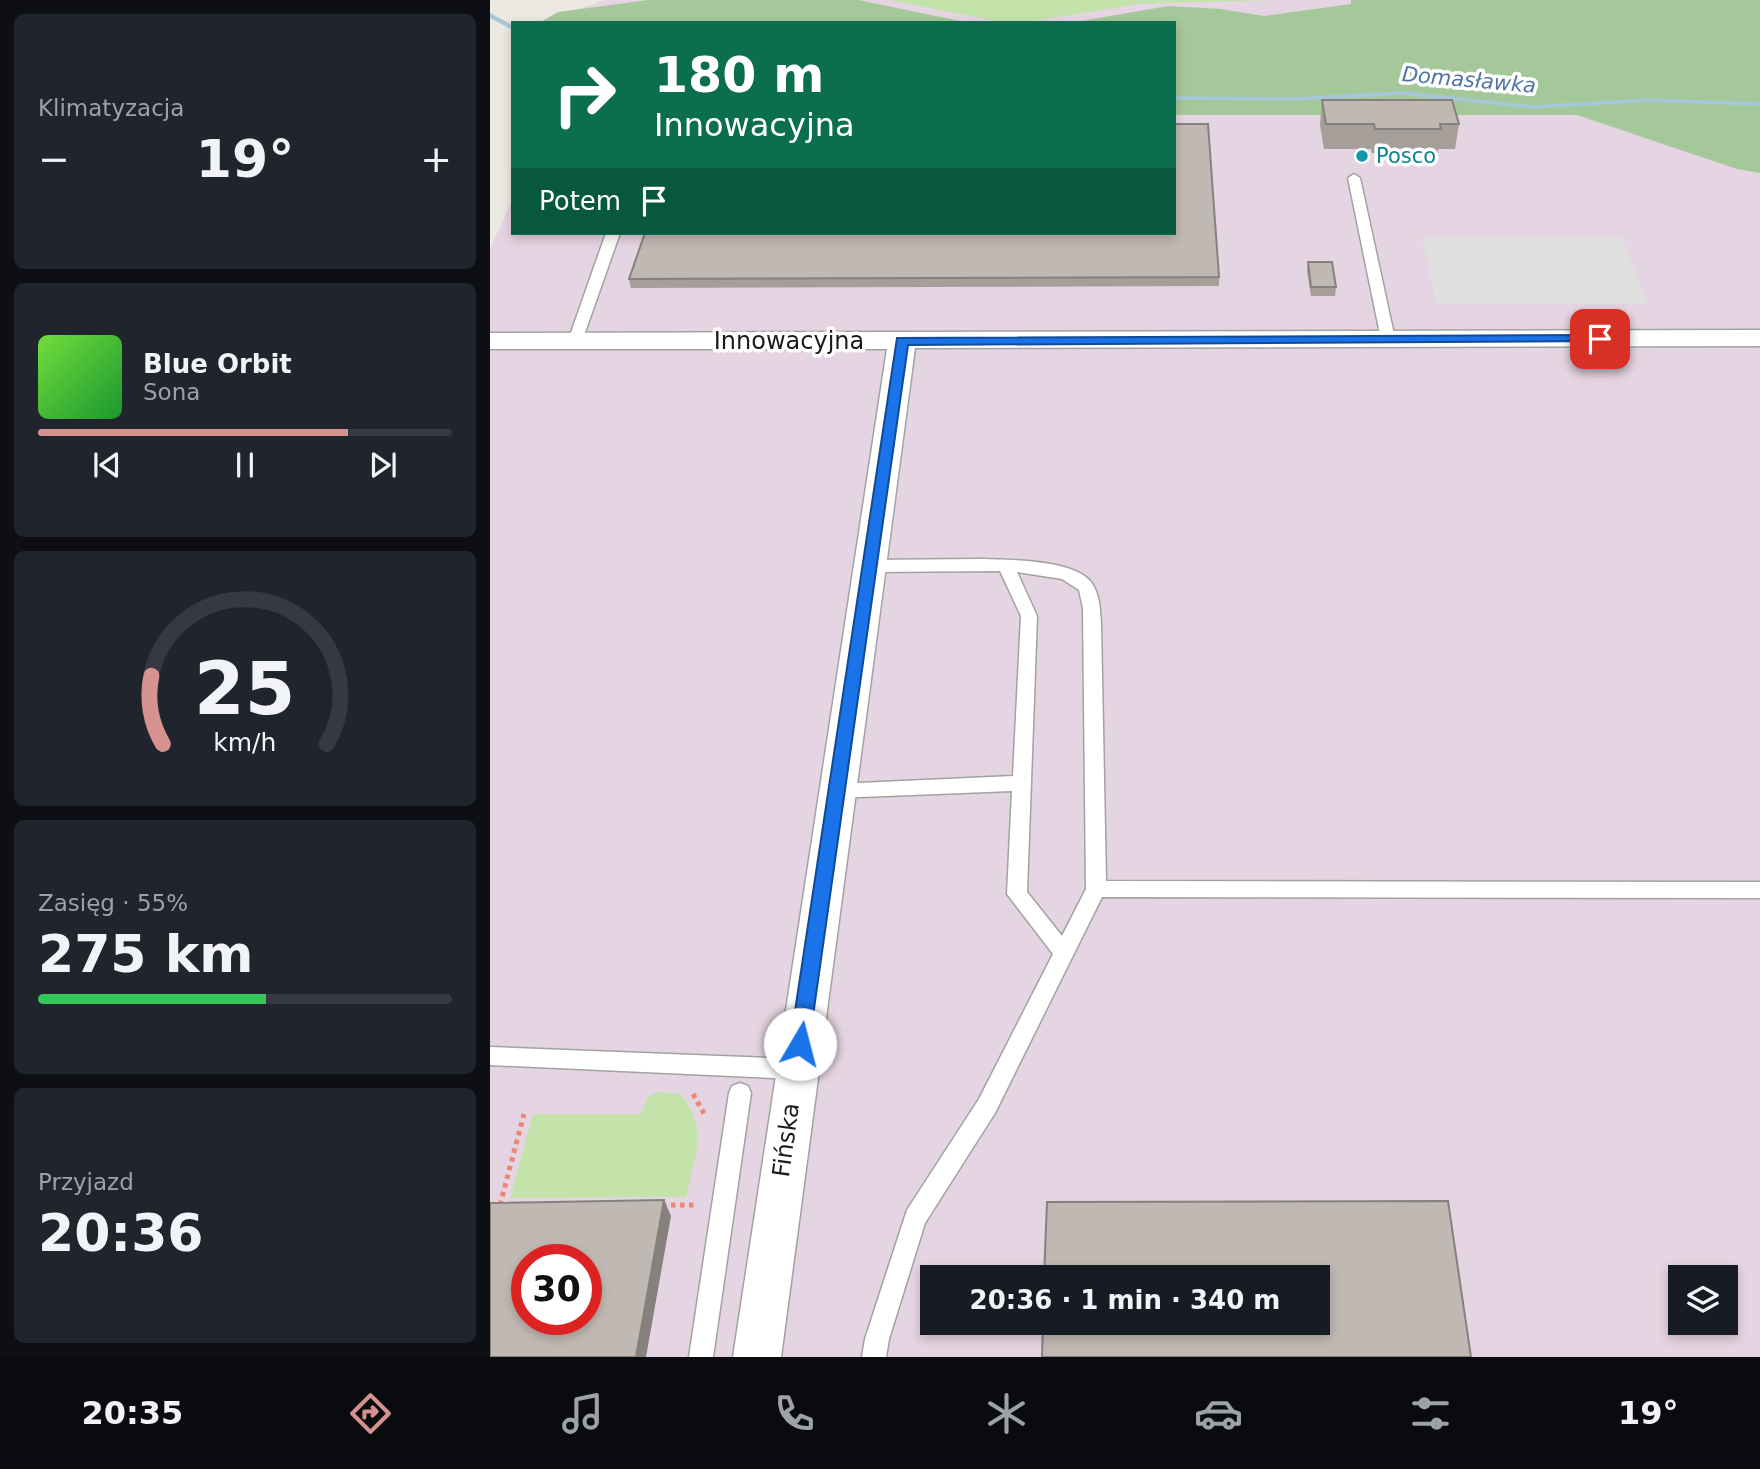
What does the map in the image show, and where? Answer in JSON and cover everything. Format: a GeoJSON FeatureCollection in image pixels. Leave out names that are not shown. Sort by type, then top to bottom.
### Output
{"type":"FeatureCollection","features":[{"type":"Feature","properties":{"kind":"street","name":"Innowacyjna"},"geometry":{"type":"LineString","coordinates":[[490,341],[1760,338]]}},
{"type":"Feature","properties":{"kind":"street","name":"Fińska"},"geometry":{"type":"LineString","coordinates":[[757,1357],[902,341]]}},
{"type":"Feature","properties":{"kind":"lane"},"geometry":{"type":"LineString","coordinates":[[1354,178],[1388,339]]}},
{"type":"Feature","properties":{"kind":"lane"},"geometry":{"type":"LineString","coordinates":[[575,341],[612,235]]}},
{"type":"Feature","properties":{"kind":"lane"},"geometry":{"type":"LineString","coordinates":[[1006,565],[1029,616],[1017,894],[1064,953]]}},
{"type":"Feature","properties":{"kind":"lane"},"geometry":{"type":"LineString","coordinates":[[869,566],[1006,565],[1060,571],[1082,583],[1091,603],[1096,889],[987,1106],[915,1218],[877,1339],[874,1357]]}},
{"type":"Feature","properties":{"kind":"lane"},"geometry":{"type":"LineString","coordinates":[[836,791],[1021,783]]}},
{"type":"Feature","properties":{"kind":"lane"},"geometry":{"type":"LineString","coordinates":[[1096,889],[1760,890]]}},
{"type":"Feature","properties":{"kind":"lane"},"geometry":{"type":"LineString","coordinates":[[490,1056],[796,1069]]}},
{"type":"Feature","properties":{"kind":"lane"},"geometry":{"type":"LineString","coordinates":[[701,1357],[740,1093]]}},
{"type":"Feature","properties":{"kind":"path"},"geometry":{"type":"LineString","coordinates":[[511,1205],[498,1205],[524,1114]]}},
{"type":"Feature","properties":{"kind":"path"},"geometry":{"type":"LineString","coordinates":[[657,1205],[696,1205]]}},
{"type":"Feature","properties":{"kind":"shaded area"},"geometry":{"type":"Polygon","coordinates":[[[604,0],[1760,0],[1760,1357],[490,1357],[490,249],[511,202],[511,235],[1176,235],[1176,21],[547,21],[604,0]]]}},
{"type":"Feature","properties":{"kind":"shaded area"},"geometry":{"type":"Polygon","coordinates":[[[1622,237],[1647,304],[1437,304],[1422,238],[1622,237]]]}},
{"type":"Feature","properties":{"kind":"green space"},"geometry":{"type":"Polygon","coordinates":[[[648,0],[858,0],[960,21],[542,21],[558,12],[648,0]]]}},
{"type":"Feature","properties":{"kind":"green space"},"geometry":{"type":"Polygon","coordinates":[[[889,0],[1270,0],[1139,4],[1033,21],[995,21],[889,0]]]}},
{"type":"Feature","properties":{"kind":"green space"},"geometry":{"type":"Polygon","coordinates":[[[1351,0],[1760,0],[1760,173],[1737,169],[1577,115],[1176,115],[1176,21],[1082,21],[1168,6],[1221,9],[1264,16],[1351,4],[1351,0]]]}},
{"type":"Feature","properties":{"kind":"green space"},"geometry":{"type":"Polygon","coordinates":[[[658,1092],[680,1094],[694,1119],[697,1131],[696,1156],[686,1197],[510,1198],[533,1114],[641,1114],[648,1096],[658,1092]]]}},
{"type":"Feature","properties":{"kind":"building"},"geometry":{"type":"Polygon","coordinates":[[[1322,100],[1452,100],[1459,124],[1440,124],[1441,129],[1375,129],[1374,124],[1326,124],[1322,100]]]}},
{"type":"Feature","properties":{"kind":"building"},"geometry":{"type":"Polygon","coordinates":[[[1176,124],[1208,124],[1219,277],[629,279],[644,235],[1176,235],[1176,124]]]}},
{"type":"Feature","properties":{"kind":"building"},"geometry":{"type":"Polygon","coordinates":[[[1308,262],[1332,262],[1336,287],[1311,287],[1308,262]]]}},
{"type":"Feature","properties":{"kind":"building"},"geometry":{"type":"Polygon","coordinates":[[[664,1200],[636,1357],[490,1357],[490,1203],[664,1200]]]}},
{"type":"Feature","properties":{"kind":"building"},"geometry":{"type":"Polygon","coordinates":[[[1448,1201],[1471,1357],[1042,1357],[1043,1335],[1330,1335],[1330,1265],[1045,1265],[1047,1202],[1448,1201]]]}},
{"type":"Feature","properties":{"kind":"waterway","name":"Domasławka"},"geometry":{"type":"LineString","coordinates":[[490,15],[511,27]]}},
{"type":"Feature","properties":{"kind":"waterway","name":"Domasławka"},"geometry":{"type":"LineString","coordinates":[[1176,98],[1297,99],[1402,93],[1534,107],[1648,100],[1760,104]]}},
{"type":"Feature","properties":{"kind":"place","name":"Posco"},"geometry":{"type":"Point","coordinates":[1362,156]}},
{"type":"Feature","properties":{"kind":"route"},"geometry":{"type":"LineString","coordinates":[[800,1044],[902,341],[1600,339]]}}]}
